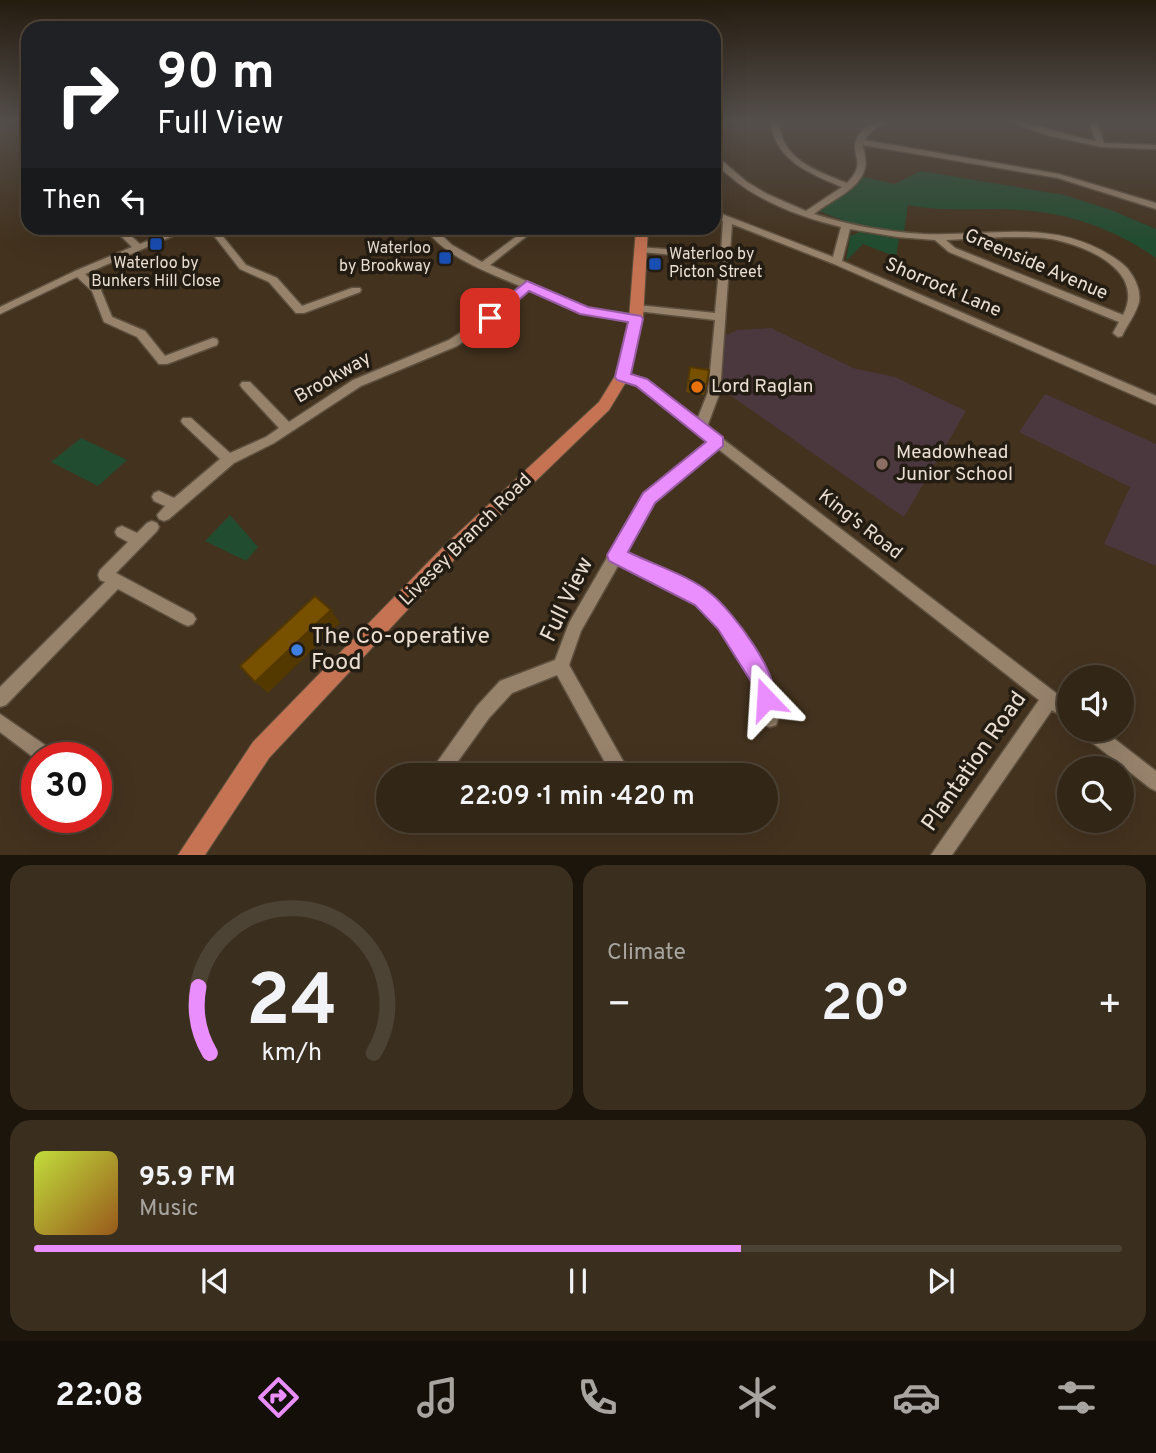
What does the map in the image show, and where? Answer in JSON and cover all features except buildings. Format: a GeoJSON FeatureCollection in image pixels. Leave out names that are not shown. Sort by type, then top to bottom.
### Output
{"type":"FeatureCollection","features":[{"type":"Feature","properties":{"kind":"main road","name":"Livesey Branch Road"},"geometry":{"type":"LineString","coordinates":[[190,855],[261,750],[448,554],[604,406],[622,377],[636,313],[642,235]]}},
{"type":"Feature","properties":{"kind":"street"},"geometry":{"type":"LineString","coordinates":[[800,162],[847,186]]}},
{"type":"Feature","properties":{"kind":"street"},"geometry":{"type":"LineString","coordinates":[[809,213],[856,178],[861,162]]}},
{"type":"Feature","properties":{"kind":"street"},"geometry":{"type":"LineString","coordinates":[[976,162],[1059,176],[1156,206]]}},
{"type":"Feature","properties":{"kind":"street","name":"Greenside Avenue"},"geometry":{"type":"LineString","coordinates":[[721,172],[759,193],[846,225],[937,237],[1025,232],[1053,234],[1088,247],[1116,263],[1132,283],[1134,303],[1118,333]]}},
{"type":"Feature","properties":{"kind":"street","name":"Shorrock Lane"},"geometry":{"type":"LineString","coordinates":[[721,217],[837,262],[1156,401]]}},
{"type":"Feature","properties":{"kind":"street"},"geometry":{"type":"LineString","coordinates":[[700,428],[714,392],[727,219]]}},
{"type":"Feature","properties":{"kind":"street"},"geometry":{"type":"LineString","coordinates":[[837,262],[846,225]]}},
{"type":"Feature","properties":{"kind":"street"},"geometry":{"type":"LineString","coordinates":[[125,235],[138,247]]}},
{"type":"Feature","properties":{"kind":"street"},"geometry":{"type":"LineString","coordinates":[[0,311],[78,273],[168,235]]}},
{"type":"Feature","properties":{"kind":"street"},"geometry":{"type":"LineString","coordinates":[[218,235],[243,267],[273,280],[300,311],[356,290]]}},
{"type":"Feature","properties":{"kind":"street"},"geometry":{"type":"LineString","coordinates":[[436,235],[449,247],[483,266],[585,311],[719,317]]}},
{"type":"Feature","properties":{"kind":"street"},"geometry":{"type":"LineString","coordinates":[[483,266],[524,235]]}},
{"type":"Feature","properties":{"kind":"street","name":"Greenside Avenue"},"geometry":{"type":"LineString","coordinates":[[937,237],[952,250],[1124,320]]}},
{"type":"Feature","properties":{"kind":"street"},"geometry":{"type":"LineString","coordinates":[[641,248],[724,256]]}},
{"type":"Feature","properties":{"kind":"street"},"geometry":{"type":"LineString","coordinates":[[78,273],[96,290],[108,319],[141,334],[163,361],[213,342]]}},
{"type":"Feature","properties":{"kind":"street","name":"Brookway"},"geometry":{"type":"LineString","coordinates":[[164,515],[229,459],[287,428],[357,383],[453,344],[490,318],[527,285]]}},
{"type":"Feature","properties":{"kind":"street","name":"King's Road"},"geometry":{"type":"LineString","coordinates":[[622,377],[641,383],[1057,704]]}},
{"type":"Feature","properties":{"kind":"street"},"geometry":{"type":"LineString","coordinates":[[246,385],[287,428]]}},
{"type":"Feature","properties":{"kind":"street"},"geometry":{"type":"LineString","coordinates":[[187,421],[229,459]]}},
{"type":"Feature","properties":{"kind":"street","name":"Full View"},"geometry":{"type":"LineString","coordinates":[[615,763],[561,666],[574,628],[649,498],[718,442]]}},
{"type":"Feature","properties":{"kind":"street"},"geometry":{"type":"LineString","coordinates":[[159,497],[174,504]]}},
{"type":"Feature","properties":{"kind":"street"},"geometry":{"type":"LineString","coordinates":[[152,527],[106,572],[188,619]]}},
{"type":"Feature","properties":{"kind":"street"},"geometry":{"type":"LineString","coordinates":[[122,532],[139,540]]}},
{"type":"Feature","properties":{"kind":"street","name":"Full View"},"geometry":{"type":"LineString","coordinates":[[616,555],[702,598],[725,622],[762,680],[770,719]]}},
{"type":"Feature","properties":{"kind":"street"},"geometry":{"type":"LineString","coordinates":[[0,699],[116,580]]}},
{"type":"Feature","properties":{"kind":"street","name":"Full View"},"geometry":{"type":"LineString","coordinates":[[446,763],[483,712],[506,687],[561,666]]}},
{"type":"Feature","properties":{"kind":"street","name":"Plantation Road"},"geometry":{"type":"LineString","coordinates":[[940,855],[1050,698]]}},
{"type":"Feature","properties":{"kind":"street"},"geometry":{"type":"LineString","coordinates":[[0,722],[27,742]]}},
{"type":"Feature","properties":{"kind":"street"},"geometry":{"type":"LineString","coordinates":[[1105,742],[1156,782]]}},
{"type":"Feature","properties":{"kind":"shaded area","name":"Meadowhead Junior School"},"geometry":{"type":"Polygon","coordinates":[[[771,328],[853,368],[895,377],[966,411],[904,517],[720,388],[725,336],[737,330],[771,328]]]}},
{"type":"Feature","properties":{"kind":"shaded area"},"geometry":{"type":"Polygon","coordinates":[[[1045,394],[1156,444],[1156,566],[1104,544],[1130,487],[1019,432],[1045,394]]]}},
{"type":"Feature","properties":{"kind":"green space"},"geometry":{"type":"Polygon","coordinates":[[[921,171],[1064,195],[1111,210],[1156,229],[1156,258],[1109,231],[1075,219],[1039,212],[936,209],[908,205],[904,232],[850,223],[816,210],[860,176],[894,184],[921,171]]]}},
{"type":"Feature","properties":{"kind":"green space"},"geometry":{"type":"Polygon","coordinates":[[[860,232],[899,239],[896,257],[863,244],[846,261],[850,236],[860,232]]]}},
{"type":"Feature","properties":{"kind":"green space"},"geometry":{"type":"Polygon","coordinates":[[[81,438],[127,460],[98,486],[51,462],[81,438]]]}},
{"type":"Feature","properties":{"kind":"green space"},"geometry":{"type":"Polygon","coordinates":[[[230,515],[258,547],[246,561],[205,541],[230,515]]]}},
{"type":"Feature","properties":{"kind":"place","name":"Waterloo by Bunkers Hill Close"},"geometry":{"type":"Point","coordinates":[156,244]}},
{"type":"Feature","properties":{"kind":"place","name":"Waterloo by Brookway"},"geometry":{"type":"Point","coordinates":[445,258]}},
{"type":"Feature","properties":{"kind":"place","name":"Waterloo by Picton Street"},"geometry":{"type":"Point","coordinates":[655,264]}},
{"type":"Feature","properties":{"kind":"place","name":"Lord Raglan"},"geometry":{"type":"Point","coordinates":[697,387]}},
{"type":"Feature","properties":{"kind":"place","name":"Meadowhead Junior School"},"geometry":{"type":"Point","coordinates":[882,464]}},
{"type":"Feature","properties":{"kind":"place","name":"The Co-operative Food"},"geometry":{"type":"Point","coordinates":[297,650]}},
{"type":"Feature","properties":{"kind":"route"},"geometry":{"type":"LineString","coordinates":[[490,318],[527,285],[585,311],[636,319],[622,377],[641,383],[718,442],[649,498],[616,555],[702,598],[725,622],[762,680],[766,699]]}}]}
